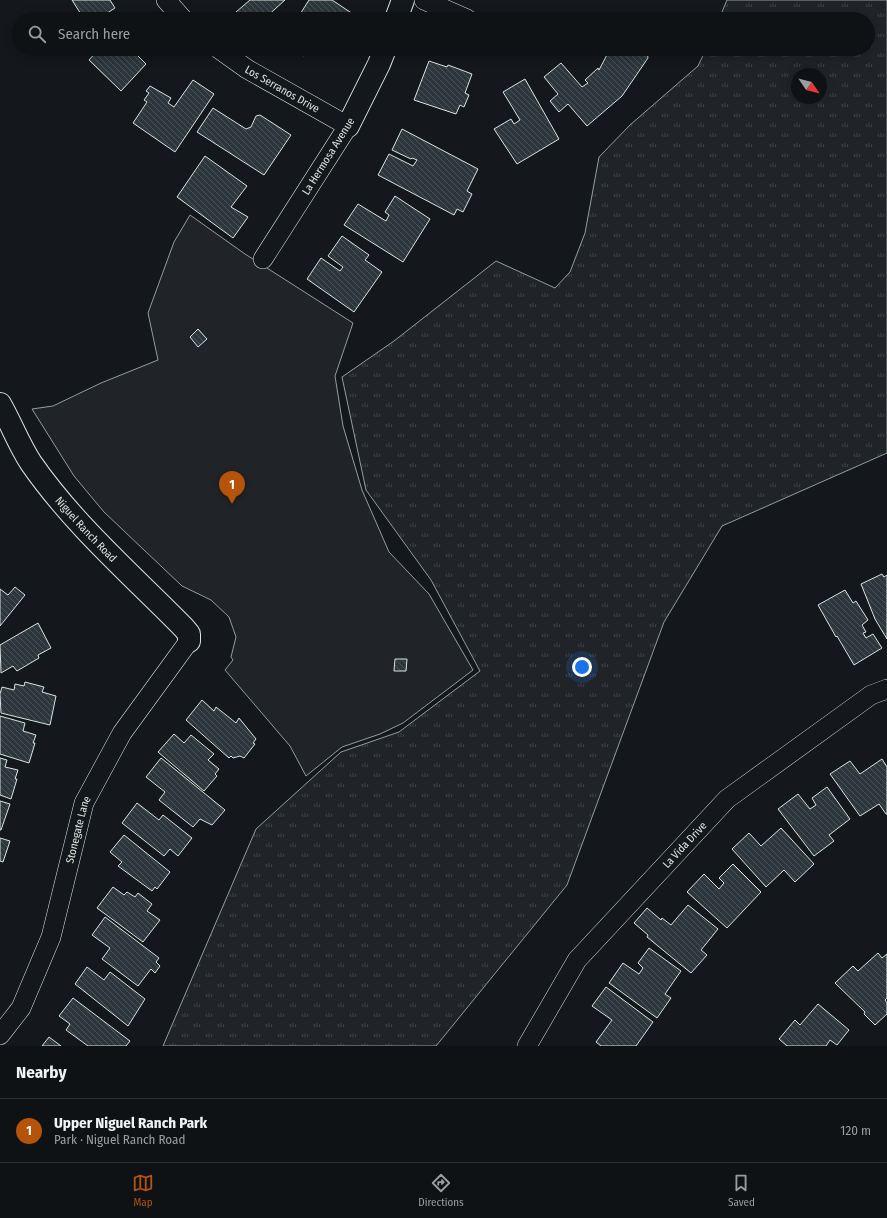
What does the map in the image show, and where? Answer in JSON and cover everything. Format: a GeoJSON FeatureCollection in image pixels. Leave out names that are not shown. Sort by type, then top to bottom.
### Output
{"type":"FeatureCollection","features":[{"type":"Feature","properties":{"kind":"street"},"geometry":{"type":"LineString","coordinates":[[166,0],[177,12]]}},
{"type":"Feature","properties":{"kind":"street"},"geometry":{"type":"LineString","coordinates":[[399,12],[403,0]]}},
{"type":"Feature","properties":{"kind":"street"},"geometry":{"type":"LineString","coordinates":[[424,0],[451,12]]}},
{"type":"Feature","properties":{"kind":"street","name":"Los Serranos Drive"},"geometry":{"type":"LineString","coordinates":[[229,56],[247,69],[348,126]]}},
{"type":"Feature","properties":{"kind":"street","name":"La Hermosa Avenue"},"geometry":{"type":"LineString","coordinates":[[263,259],[348,126],[382,56]]}},
{"type":"Feature","properties":{"kind":"street","name":"Niguel Ranch Road"},"geometry":{"type":"LineString","coordinates":[[0,404],[31,462],[102,547],[184,628],[189,634],[189,641]]}},
{"type":"Feature","properties":{"kind":"street","name":"Stonegate Lane"},"geometry":{"type":"LineString","coordinates":[[0,1035],[21,1008],[51,937],[84,803],[122,733],[189,641]]}},
{"type":"Feature","properties":{"kind":"street","name":"La Vida Drive"},"geometry":{"type":"LineString","coordinates":[[527,1046],[578,960],[726,799],[871,695],[887,689]]}},
{"type":"Feature","properties":{"kind":"green space"},"geometry":{"type":"Polygon","coordinates":[[[727,0],[887,0],[887,453],[722,526],[664,622],[567,885],[436,1046],[163,1046],[256,829],[341,752],[399,732],[480,671],[431,580],[366,490],[342,377],[394,341],[496,261],[555,288],[570,272],[585,233],[599,157],[630,125],[698,66],[703,56],[875,56],[875,12],[722,12],[727,0]]]}},
{"type":"Feature","properties":{"kind":"green space"},"geometry":{"type":"Polygon","coordinates":[[[190,215],[245,254],[353,323],[335,376],[343,426],[362,490],[389,552],[429,594],[473,670],[403,723],[380,734],[342,747],[306,776],[290,746],[225,670],[233,660],[231,657],[236,637],[229,617],[211,600],[182,586],[104,512],[74,476],[32,409],[53,406],[101,383],[158,360],[148,313],[174,242],[190,215]]]}},
{"type":"Feature","properties":{"kind":"building"},"geometry":{"type":"Polygon","coordinates":[[[72,0],[110,0],[115,8],[109,12],[80,12],[72,0]]]}},
{"type":"Feature","properties":{"kind":"building"},"geometry":{"type":"Polygon","coordinates":[[[250,0],[285,0],[272,12],[236,12],[250,0]]]}},
{"type":"Feature","properties":{"kind":"building"},"geometry":{"type":"Polygon","coordinates":[[[309,0],[332,0],[350,12],[301,12],[309,0]]]}},
{"type":"Feature","properties":{"kind":"building"},"geometry":{"type":"Polygon","coordinates":[[[93,56],[138,56],[146,64],[121,91],[89,60],[93,56]]]}},
{"type":"Feature","properties":{"kind":"building"},"geometry":{"type":"Polygon","coordinates":[[[606,56],[648,56],[648,58],[622,96],[587,126],[568,104],[559,112],[550,101],[558,94],[544,77],[561,63],[582,87],[588,83],[585,80],[598,68],[599,70],[606,56]]]}},
{"type":"Feature","properties":{"kind":"building"},"geometry":{"type":"Polygon","coordinates":[[[429,61],[447,67],[448,65],[472,74],[465,93],[469,95],[464,107],[460,105],[456,114],[414,100],[429,61]]]}},
{"type":"Feature","properties":{"kind":"building"},"geometry":{"type":"Polygon","coordinates":[[[525,79],[559,139],[517,164],[494,129],[511,119],[514,124],[520,120],[503,92],[525,79]]]}},
{"type":"Feature","properties":{"kind":"building"},"geometry":{"type":"Polygon","coordinates":[[[193,80],[214,94],[175,152],[133,123],[147,102],[144,100],[149,93],[146,91],[150,86],[171,98],[168,103],[174,107],[193,80]]]}},
{"type":"Feature","properties":{"kind":"building"},"geometry":{"type":"Polygon","coordinates":[[[213,108],[246,129],[251,127],[256,116],[260,115],[291,135],[264,175],[197,132],[213,108]]]}},
{"type":"Feature","properties":{"kind":"building"},"geometry":{"type":"Polygon","coordinates":[[[402,129],[478,169],[467,191],[472,194],[463,212],[457,209],[454,215],[378,175],[389,154],[413,166],[417,160],[411,159],[392,150],[402,129]]]}},
{"type":"Feature","properties":{"kind":"building"},"geometry":{"type":"Polygon","coordinates":[[[205,156],[247,186],[231,207],[248,217],[233,238],[177,197],[205,156]]]}},
{"type":"Feature","properties":{"kind":"building"},"geometry":{"type":"Polygon","coordinates":[[[395,196],[430,219],[403,262],[344,225],[358,204],[386,221],[389,215],[385,212],[395,196]]]}},
{"type":"Feature","properties":{"kind":"building"},"geometry":{"type":"Polygon","coordinates":[[[342,236],[369,255],[365,260],[382,272],[354,312],[307,279],[321,258],[340,271],[343,267],[328,256],[342,236]]]}},
{"type":"Feature","properties":{"kind":"building"},"geometry":{"type":"Polygon","coordinates":[[[198,329],[207,339],[198,347],[190,337],[198,329]]]}},
{"type":"Feature","properties":{"kind":"building"},"geometry":{"type":"Polygon","coordinates":[[[882,574],[884,577],[887,575],[887,639],[875,619],[861,584],[882,574]]]}},
{"type":"Feature","properties":{"kind":"building"},"geometry":{"type":"Polygon","coordinates":[[[15,587],[25,595],[0,626],[0,589],[8,595],[15,587]]]}},
{"type":"Feature","properties":{"kind":"building"},"geometry":{"type":"Polygon","coordinates":[[[845,590],[853,603],[856,601],[868,620],[862,625],[866,632],[863,633],[866,638],[873,634],[882,648],[854,665],[818,605],[845,590]]]}},
{"type":"Feature","properties":{"kind":"building"},"geometry":{"type":"Polygon","coordinates":[[[38,623],[51,648],[38,655],[39,658],[17,671],[13,666],[1,673],[0,645],[38,623]]]}},
{"type":"Feature","properties":{"kind":"building"},"geometry":{"type":"Polygon","coordinates":[[[395,659],[407,659],[406,671],[394,671],[395,659]]]}},
{"type":"Feature","properties":{"kind":"building"},"geometry":{"type":"Polygon","coordinates":[[[25,682],[44,687],[42,692],[56,696],[50,725],[1,713],[0,694],[2,687],[14,690],[15,684],[24,686],[25,682]]]}},
{"type":"Feature","properties":{"kind":"building"},"geometry":{"type":"Polygon","coordinates":[[[202,700],[214,711],[216,707],[236,723],[239,718],[256,739],[253,743],[255,744],[244,758],[240,756],[233,758],[231,756],[229,758],[186,720],[202,700]]]}},
{"type":"Feature","properties":{"kind":"building"},"geometry":{"type":"Polygon","coordinates":[[[0,716],[25,723],[23,731],[36,735],[29,763],[0,754],[0,716]]]}},
{"type":"Feature","properties":{"kind":"building"},"geometry":{"type":"Polygon","coordinates":[[[174,734],[184,743],[191,735],[214,754],[208,760],[219,769],[215,774],[217,776],[204,791],[158,752],[174,734]]]}},
{"type":"Feature","properties":{"kind":"building"},"geometry":{"type":"Polygon","coordinates":[[[0,758],[7,760],[5,767],[18,770],[11,799],[0,795],[0,758]]]}},
{"type":"Feature","properties":{"kind":"building"},"geometry":{"type":"Polygon","coordinates":[[[161,758],[225,810],[212,825],[200,819],[193,827],[159,800],[165,792],[146,777],[161,758]]]}},
{"type":"Feature","properties":{"kind":"building"},"geometry":{"type":"Polygon","coordinates":[[[882,759],[887,767],[887,814],[879,804],[860,816],[830,774],[850,761],[860,774],[882,759]]]}},
{"type":"Feature","properties":{"kind":"building"},"geometry":{"type":"Polygon","coordinates":[[[827,787],[850,819],[829,835],[834,841],[814,856],[778,809],[798,794],[810,809],[816,805],[812,798],[827,787]]]}},
{"type":"Feature","properties":{"kind":"building"},"geometry":{"type":"Polygon","coordinates":[[[0,801],[10,804],[1,830],[0,830],[0,801]]]}},
{"type":"Feature","properties":{"kind":"building"},"geometry":{"type":"Polygon","coordinates":[[[137,803],[159,820],[163,815],[192,838],[178,856],[170,849],[164,856],[122,823],[137,803]]]}},
{"type":"Feature","properties":{"kind":"building"},"geometry":{"type":"Polygon","coordinates":[[[781,828],[814,864],[795,882],[784,870],[766,887],[732,849],[749,833],[761,846],[781,828]]]}},
{"type":"Feature","properties":{"kind":"building"},"geometry":{"type":"Polygon","coordinates":[[[124,835],[170,872],[157,889],[155,887],[152,891],[118,866],[122,862],[110,852],[124,835]]]}},
{"type":"Feature","properties":{"kind":"building"},"geometry":{"type":"Polygon","coordinates":[[[0,838],[10,841],[3,862],[0,861],[0,838]]]}},
{"type":"Feature","properties":{"kind":"building"},"geometry":{"type":"Polygon","coordinates":[[[733,864],[761,892],[727,928],[687,892],[704,874],[719,889],[724,883],[719,878],[733,864]]]}},
{"type":"Feature","properties":{"kind":"building"},"geometry":{"type":"Polygon","coordinates":[[[113,887],[124,895],[127,892],[135,897],[138,893],[152,904],[147,911],[160,920],[143,942],[97,908],[113,887]]]}},
{"type":"Feature","properties":{"kind":"building"},"geometry":{"type":"Polygon","coordinates":[[[688,905],[718,929],[701,950],[707,955],[691,973],[647,937],[648,935],[634,923],[647,908],[661,920],[662,918],[671,925],[688,905]]]}},
{"type":"Feature","properties":{"kind":"building"},"geometry":{"type":"Polygon","coordinates":[[[105,917],[159,958],[156,962],[160,966],[155,973],[151,969],[138,986],[102,959],[110,948],[92,935],[105,917]]]}},
{"type":"Feature","properties":{"kind":"building"},"geometry":{"type":"Polygon","coordinates":[[[649,948],[681,971],[665,994],[671,998],[657,1018],[609,983],[623,963],[639,974],[643,968],[638,963],[649,948]]]}},
{"type":"Feature","properties":{"kind":"building"},"geometry":{"type":"Polygon","coordinates":[[[878,953],[882,958],[887,954],[887,998],[885,1000],[887,1003],[887,1014],[875,1025],[864,1014],[865,1012],[835,983],[853,966],[858,971],[878,953]]]}},
{"type":"Feature","properties":{"kind":"building"},"geometry":{"type":"Polygon","coordinates":[[[87,967],[104,980],[110,972],[145,999],[128,1026],[75,984],[87,967]]]}},
{"type":"Feature","properties":{"kind":"building"},"geometry":{"type":"Polygon","coordinates":[[[606,987],[653,1022],[636,1046],[601,1046],[596,1042],[612,1020],[592,1006],[606,987]]]}},
{"type":"Feature","properties":{"kind":"building"},"geometry":{"type":"Polygon","coordinates":[[[73,998],[130,1041],[126,1046],[88,1046],[66,1030],[70,1024],[59,1016],[73,998]]]}},
{"type":"Feature","properties":{"kind":"building"},"geometry":{"type":"Polygon","coordinates":[[[818,1004],[849,1030],[837,1045],[830,1040],[826,1046],[787,1046],[779,1039],[795,1020],[800,1025],[818,1004]]]}},
{"type":"Feature","properties":{"kind":"building"},"geometry":{"type":"Polygon","coordinates":[[[49,1037],[61,1046],[42,1046],[49,1037]]]}},
{"type":"Feature","properties":{"kind":"place","name":"Upper Niguel Ranch Park"},"geometry":{"type":"Point","coordinates":[232,504]}}]}
